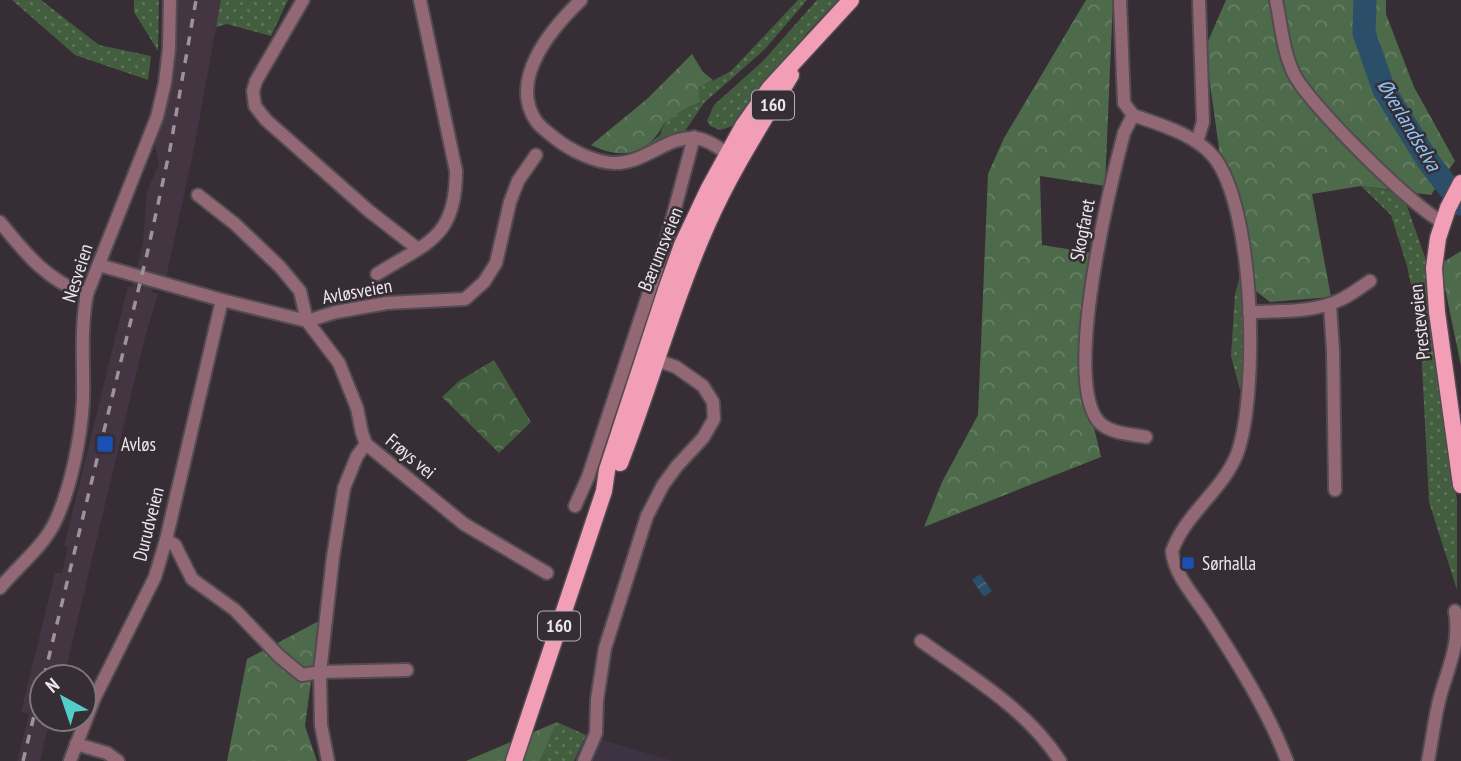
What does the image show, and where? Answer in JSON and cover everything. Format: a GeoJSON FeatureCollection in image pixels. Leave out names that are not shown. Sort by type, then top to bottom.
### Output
{"type":"FeatureCollection","features":[{"type":"Feature","properties":{"kind":"main road","name":"Bærumsveien"},"geometry":{"type":"LineString","coordinates":[[514,761],[604,491],[607,470],[651,358],[682,245],[733,157],[807,49],[851,0]]}},
{"type":"Feature","properties":{"kind":"main road","name":"Presteveien"},"geometry":{"type":"LineString","coordinates":[[1461,183],[1443,222],[1434,268],[1437,312],[1461,485]]}},
{"type":"Feature","properties":{"kind":"street","name":"Nesveien"},"geometry":{"type":"LineString","coordinates":[[0,588],[48,533],[55,522],[66,490],[83,401],[83,322],[87,294],[158,117],[169,50],[170,0]]}},
{"type":"Feature","properties":{"kind":"street"},"geometry":{"type":"LineString","coordinates":[[303,0],[256,81],[253,97],[255,106],[295,147],[418,249]]}},
{"type":"Feature","properties":{"kind":"street"},"geometry":{"type":"LineString","coordinates":[[377,274],[437,238],[450,215],[456,195],[456,171],[420,0]]}},
{"type":"Feature","properties":{"kind":"street"},"geometry":{"type":"LineString","coordinates":[[581,0],[545,41],[535,60],[528,79],[529,100],[535,120],[563,144],[595,159],[614,163],[632,161],[694,138],[707,141],[733,157]]}},
{"type":"Feature","properties":{"kind":"street"},"geometry":{"type":"LineString","coordinates":[[1120,0],[1124,103],[1133,115],[1163,125],[1197,142],[1214,158],[1222,170],[1231,194],[1248,285],[1251,358],[1248,403],[1236,457],[1205,503],[1185,524],[1172,551],[1172,560],[1273,728],[1287,761]]}},
{"type":"Feature","properties":{"kind":"street"},"geometry":{"type":"LineString","coordinates":[[1197,142],[1203,122],[1199,0]]}},
{"type":"Feature","properties":{"kind":"street"},"geometry":{"type":"LineString","coordinates":[[1276,0],[1293,73],[1304,91],[1370,160],[1424,211],[1443,222]]}},
{"type":"Feature","properties":{"kind":"street","name":"Skogfaret"},"geometry":{"type":"LineString","coordinates":[[1133,115],[1124,133],[1094,258],[1087,331],[1086,383],[1089,407],[1100,422],[1112,431],[1146,437]]}},
{"type":"Feature","properties":{"kind":"street","name":"Bærumsveien"},"geometry":{"type":"LineString","coordinates":[[575,506],[588,477],[667,238],[694,138]]}},
{"type":"Feature","properties":{"kind":"street","name":"Avløsveien"},"geometry":{"type":"LineString","coordinates":[[99,265],[307,321],[336,312],[387,303],[465,299],[484,282],[496,263],[510,202],[518,181],[536,155]]}},
{"type":"Feature","properties":{"kind":"street"},"geometry":{"type":"LineString","coordinates":[[198,195],[235,224],[300,291],[307,321]]}},
{"type":"Feature","properties":{"kind":"street"},"geometry":{"type":"LineString","coordinates":[[0,222],[46,273],[58,282],[87,294]]}},
{"type":"Feature","properties":{"kind":"street"},"geometry":{"type":"LineString","coordinates":[[1249,312],[1330,305],[1370,281]]}},
{"type":"Feature","properties":{"kind":"street","name":"Durudveien"},"geometry":{"type":"LineString","coordinates":[[70,761],[94,699],[152,583],[166,540],[222,300]]}},
{"type":"Feature","properties":{"kind":"street"},"geometry":{"type":"LineString","coordinates":[[1330,305],[1335,490]]}},
{"type":"Feature","properties":{"kind":"street","name":"Frøys vei"},"geometry":{"type":"LineString","coordinates":[[307,321],[339,363],[357,408],[366,444],[464,524],[547,573]]}},
{"type":"Feature","properties":{"kind":"street"},"geometry":{"type":"LineString","coordinates":[[584,761],[596,733],[597,700],[606,648],[647,516],[663,485],[703,438],[714,419],[713,402],[703,386],[676,367],[651,358]]}},
{"type":"Feature","properties":{"kind":"street"},"geometry":{"type":"LineString","coordinates":[[328,761],[321,725],[320,672],[333,557],[344,488],[357,456],[366,444]]}},
{"type":"Feature","properties":{"kind":"street"},"geometry":{"type":"LineString","coordinates":[[166,540],[175,545],[192,579],[228,604],[302,675],[320,672],[407,670]]}},
{"type":"Feature","properties":{"kind":"street"},"geometry":{"type":"LineString","coordinates":[[1428,761],[1439,702],[1458,645],[1459,626],[1455,611]]}},
{"type":"Feature","properties":{"kind":"street"},"geometry":{"type":"LineString","coordinates":[[922,641],[990,690],[1020,716],[1047,741],[1060,761]]}},
{"type":"Feature","properties":{"kind":"street"},"geometry":{"type":"LineString","coordinates":[[76,744],[107,753],[118,761]]}},
{"type":"Feature","properties":{"kind":"shaded area"},"geometry":{"type":"Polygon","coordinates":[[[177,0],[221,0],[194,149],[166,278],[155,276],[151,292],[158,294],[144,341],[67,663],[33,663],[55,573],[62,573],[68,547],[64,546],[128,286],[132,287],[143,244],[147,191],[159,164],[155,145],[168,101],[174,67],[177,0]]]}},
{"type":"Feature","properties":{"kind":"shaded area"},"geometry":{"type":"Polygon","coordinates":[[[28,683],[28,714],[21,712],[28,683]]]}},
{"type":"Feature","properties":{"kind":"shaded area"},"geometry":{"type":"Polygon","coordinates":[[[28,718],[28,733],[47,733],[40,761],[17,761],[28,718]]]}},
{"type":"Feature","properties":{"kind":"shaded area"},"geometry":{"type":"Polygon","coordinates":[[[586,735],[673,761],[574,761],[586,735]]]}},
{"type":"Feature","properties":{"kind":"green space"},"geometry":{"type":"Polygon","coordinates":[[[12,0],[41,0],[99,45],[151,56],[148,80],[75,55],[12,0]]]}},
{"type":"Feature","properties":{"kind":"green space"},"geometry":{"type":"Polygon","coordinates":[[[134,0],[159,0],[158,51],[134,12],[134,0]]]}},
{"type":"Feature","properties":{"kind":"green space"},"geometry":{"type":"Polygon","coordinates":[[[221,0],[288,0],[271,36],[227,24],[216,27],[221,0]]]}},
{"type":"Feature","properties":{"kind":"green space"},"geometry":{"type":"Polygon","coordinates":[[[798,0],[807,0],[765,49],[704,103],[685,131],[639,151],[660,135],[665,122],[701,101],[699,88],[731,71],[798,0]]]}},
{"type":"Feature","properties":{"kind":"green space"},"geometry":{"type":"Polygon","coordinates":[[[817,0],[838,0],[807,33],[736,125],[720,130],[710,126],[707,121],[714,105],[763,61],[817,0]]]}},
{"type":"Feature","properties":{"kind":"green space"},"geometry":{"type":"Polygon","coordinates":[[[1086,0],[1113,0],[1105,186],[1040,176],[1042,245],[1093,253],[1089,407],[1101,457],[924,527],[942,482],[978,415],[988,174],[1004,138],[1086,0]]]}},
{"type":"Feature","properties":{"kind":"green space"},"geometry":{"type":"Polygon","coordinates":[[[1226,0],[1386,0],[1386,14],[1414,87],[1455,161],[1431,195],[1361,186],[1312,194],[1331,297],[1270,302],[1248,285],[1222,170],[1205,48],[1226,0]]]}},
{"type":"Feature","properties":{"kind":"green space"},"geometry":{"type":"Polygon","coordinates":[[[692,54],[703,72],[713,80],[699,88],[701,101],[665,122],[651,141],[634,152],[614,153],[591,145],[647,99],[692,54]]]}},
{"type":"Feature","properties":{"kind":"green space"},"geometry":{"type":"Polygon","coordinates":[[[1361,186],[1402,192],[1426,260],[1457,500],[1457,590],[1429,502],[1420,327],[1407,266],[1391,215],[1361,186]]]}},
{"type":"Feature","properties":{"kind":"green space"},"geometry":{"type":"Polygon","coordinates":[[[1461,251],[1461,366],[1440,264],[1461,251]]]}},
{"type":"Feature","properties":{"kind":"green space"},"geometry":{"type":"Polygon","coordinates":[[[1242,269],[1246,365],[1240,390],[1231,356],[1235,294],[1242,269]]]}},
{"type":"Feature","properties":{"kind":"green space"},"geometry":{"type":"Polygon","coordinates":[[[494,360],[531,422],[499,453],[442,397],[459,381],[494,360]]]}},
{"type":"Feature","properties":{"kind":"green space"},"geometry":{"type":"Polygon","coordinates":[[[319,621],[305,726],[317,761],[227,761],[247,659],[319,621]]]}},
{"type":"Feature","properties":{"kind":"green space"},"geometry":{"type":"Polygon","coordinates":[[[557,722],[586,735],[574,761],[540,761],[557,722]]]}},
{"type":"Feature","properties":{"kind":"green space"},"geometry":{"type":"Polygon","coordinates":[[[557,722],[540,761],[466,761],[557,722]]]}},
{"type":"Feature","properties":{"kind":"water"},"geometry":{"type":"Polygon","coordinates":[[[980,574],[992,591],[984,597],[972,580],[980,574]]]}},
{"type":"Feature","properties":{"kind":"waterway","name":"Øverlandselva"},"geometry":{"type":"LineString","coordinates":[[1365,0],[1364,33],[1384,90],[1428,161],[1461,204]]}},
{"type":"Feature","properties":{"kind":"railway"},"geometry":{"type":"LineString","coordinates":[[47,663],[148,250],[170,149],[196,0]]}},
{"type":"Feature","properties":{"kind":"railway"},"geometry":{"type":"LineString","coordinates":[[23,761],[30,733]]}},
{"type":"Feature","properties":{"kind":"place","name":"Avløs"},"geometry":{"type":"Point","coordinates":[105,444]}},
{"type":"Feature","properties":{"kind":"place","name":"Sørhalla"},"geometry":{"type":"Point","coordinates":[1188,563]}}]}
